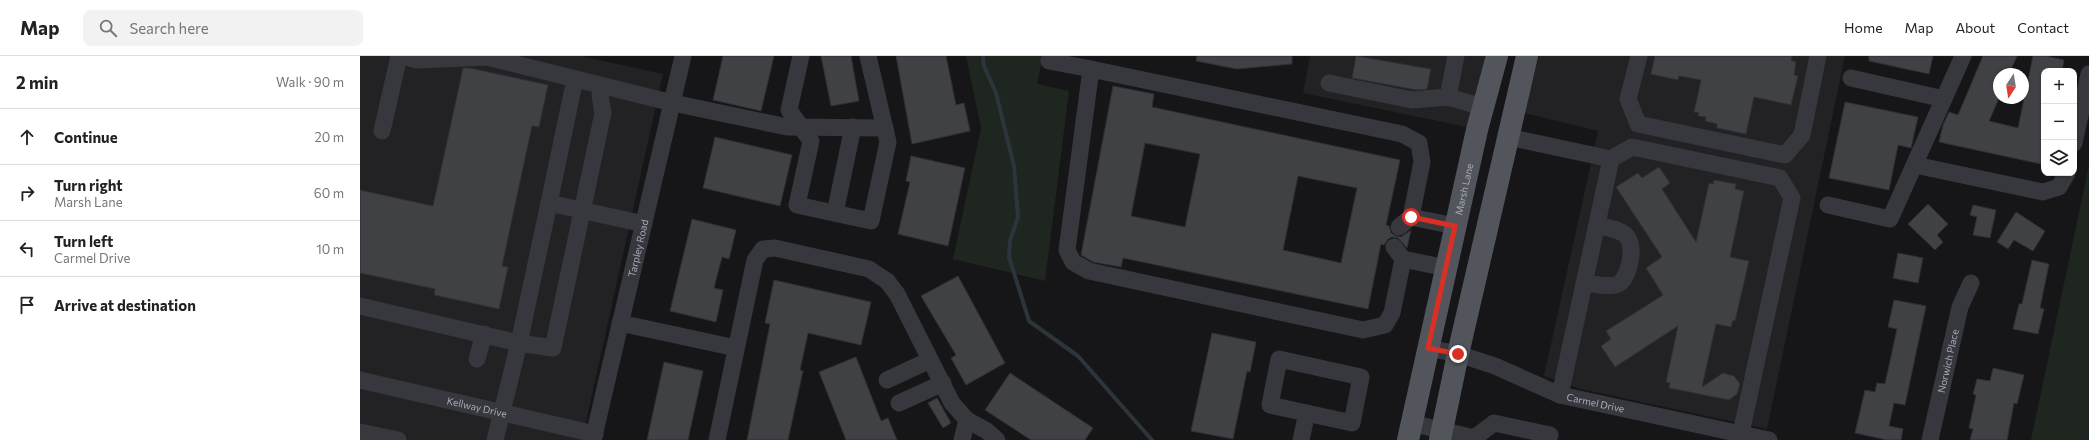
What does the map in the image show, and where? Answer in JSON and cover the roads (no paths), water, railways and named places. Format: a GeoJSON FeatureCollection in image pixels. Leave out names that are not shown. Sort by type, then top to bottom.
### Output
{"type":"FeatureCollection","features":[{"type":"Feature","properties":{"kind":"main road","name":"Marsh Lane"},"geometry":{"type":"LineString","coordinates":[[1410,432],[1455,226],[1497,56]]}},
{"type":"Feature","properties":{"kind":"main road"},"geometry":{"type":"LineString","coordinates":[[1441,435],[1458,354],[1527,56]]}},
{"type":"Feature","properties":{"kind":"street"},"geometry":{"type":"LineString","coordinates":[[382,131],[399,56]]}},
{"type":"Feature","properties":{"kind":"street"},"geometry":{"type":"LineString","coordinates":[[402,56],[417,60],[487,57],[673,103],[787,127],[885,128]]}},
{"type":"Feature","properties":{"kind":"street","name":"Tarpley Road"},"geometry":{"type":"LineString","coordinates":[[594,437],[683,56]]}},
{"type":"Feature","properties":{"kind":"street"},"geometry":{"type":"LineString","coordinates":[[801,56],[789,110],[810,141],[797,204],[871,221],[888,142],[868,56]]}},
{"type":"Feature","properties":{"kind":"street"},"geometry":{"type":"LineString","coordinates":[[1448,98],[1456,56]]}},
{"type":"Feature","properties":{"kind":"street"},"geometry":{"type":"LineString","coordinates":[[1639,56],[1628,98],[1638,124],[1785,155],[1802,135],[1818,56]]}},
{"type":"Feature","properties":{"kind":"street"},"geometry":{"type":"LineString","coordinates":[[1828,205],[1890,219],[1963,56]]}},
{"type":"Feature","properties":{"kind":"street"},"geometry":{"type":"LineString","coordinates":[[1049,61],[1402,134],[1419,143],[1422,162],[1405,222],[1455,226]]}},
{"type":"Feature","properties":{"kind":"street"},"geometry":{"type":"LineString","coordinates":[[1091,69],[1067,250],[1073,262],[1089,272],[1364,330],[1385,325],[1392,313],[1399,253],[1446,268]]}},
{"type":"Feature","properties":{"kind":"street"},"geometry":{"type":"LineString","coordinates":[[2075,140],[2089,74]]}},
{"type":"Feature","properties":{"kind":"street"},"geometry":{"type":"LineString","coordinates":[[1851,78],[1944,99]]}},
{"type":"Feature","properties":{"kind":"street"},"geometry":{"type":"LineString","coordinates":[[494,440],[519,342],[575,79]]}},
{"type":"Feature","properties":{"kind":"street"},"geometry":{"type":"LineString","coordinates":[[1329,83],[1412,100],[1448,98],[1484,107]]}},
{"type":"Feature","properties":{"kind":"street"},"geometry":{"type":"LineString","coordinates":[[360,306],[519,342],[553,348],[584,210],[603,113],[600,95],[602,86]]}},
{"type":"Feature","properties":{"kind":"street"},"geometry":{"type":"LineString","coordinates":[[835,213],[853,127]]}},
{"type":"Feature","properties":{"kind":"street"},"geometry":{"type":"LineString","coordinates":[[1508,137],[1611,159],[1632,147],[1780,178],[1792,198],[1741,434]]}},
{"type":"Feature","properties":{"kind":"street"},"geometry":{"type":"LineString","coordinates":[[1560,395],[1611,159]]}},
{"type":"Feature","properties":{"kind":"street"},"geometry":{"type":"LineString","coordinates":[[1915,165],[2043,192],[2059,187],[2065,176]]}},
{"type":"Feature","properties":{"kind":"street"},"geometry":{"type":"LineString","coordinates":[[549,202],[644,224]]}},
{"type":"Feature","properties":{"kind":"street"},"geometry":{"type":"LineString","coordinates":[[1584,283],[1605,285],[1617,284],[1626,276],[1632,250],[1628,237],[1618,230],[1597,226]]}},
{"type":"Feature","properties":{"kind":"street"},"geometry":{"type":"LineString","coordinates":[[717,440],[755,260],[763,249],[775,248],[869,269],[887,281],[897,294],[952,403],[966,420],[987,431],[997,440]]}},
{"type":"Feature","properties":{"kind":"street","name":"Norwich Place"},"geometry":{"type":"LineString","coordinates":[[1930,440],[1960,307],[1971,283]]}},
{"type":"Feature","properties":{"kind":"street"},"geometry":{"type":"LineString","coordinates":[[620,323],[736,348]]}},
{"type":"Feature","properties":{"kind":"street"},"geometry":{"type":"LineString","coordinates":[[477,360],[484,334]]}},
{"type":"Feature","properties":{"kind":"street","name":"Carmel Drive"},"geometry":{"type":"LineString","coordinates":[[1428,348],[1458,354],[1495,366],[1560,395],[1769,440]]}},
{"type":"Feature","properties":{"kind":"street"},"geometry":{"type":"LineString","coordinates":[[1279,359],[1361,377],[1352,423],[1307,413],[1270,405],[1279,359]]}},
{"type":"Feature","properties":{"kind":"street"},"geometry":{"type":"LineString","coordinates":[[887,380],[930,360]]}},
{"type":"Feature","properties":{"kind":"street","name":"Kellway Drive"},"geometry":{"type":"LineString","coordinates":[[360,383],[501,412],[594,437]]}},
{"type":"Feature","properties":{"kind":"street"},"geometry":{"type":"LineString","coordinates":[[899,403],[942,383]]}},
{"type":"Feature","properties":{"kind":"street"},"geometry":{"type":"LineString","coordinates":[[1301,440],[1307,413]]}},
{"type":"Feature","properties":{"kind":"street"},"geometry":{"type":"LineString","coordinates":[[962,440],[966,420]]}},
{"type":"Feature","properties":{"kind":"street"},"geometry":{"type":"LineString","coordinates":[[1410,432],[1474,438],[1494,423],[1550,435]]}},
{"type":"Feature","properties":{"kind":"street"},"geometry":{"type":"LineString","coordinates":[[360,432],[398,440]]}},
{"type":"Feature","properties":{"kind":"waterway"},"geometry":{"type":"LineString","coordinates":[[983,56],[984,66],[996,93],[1014,166],[1018,217],[1010,241],[1009,257],[1029,321],[1078,356],[1152,440]]}}]}
